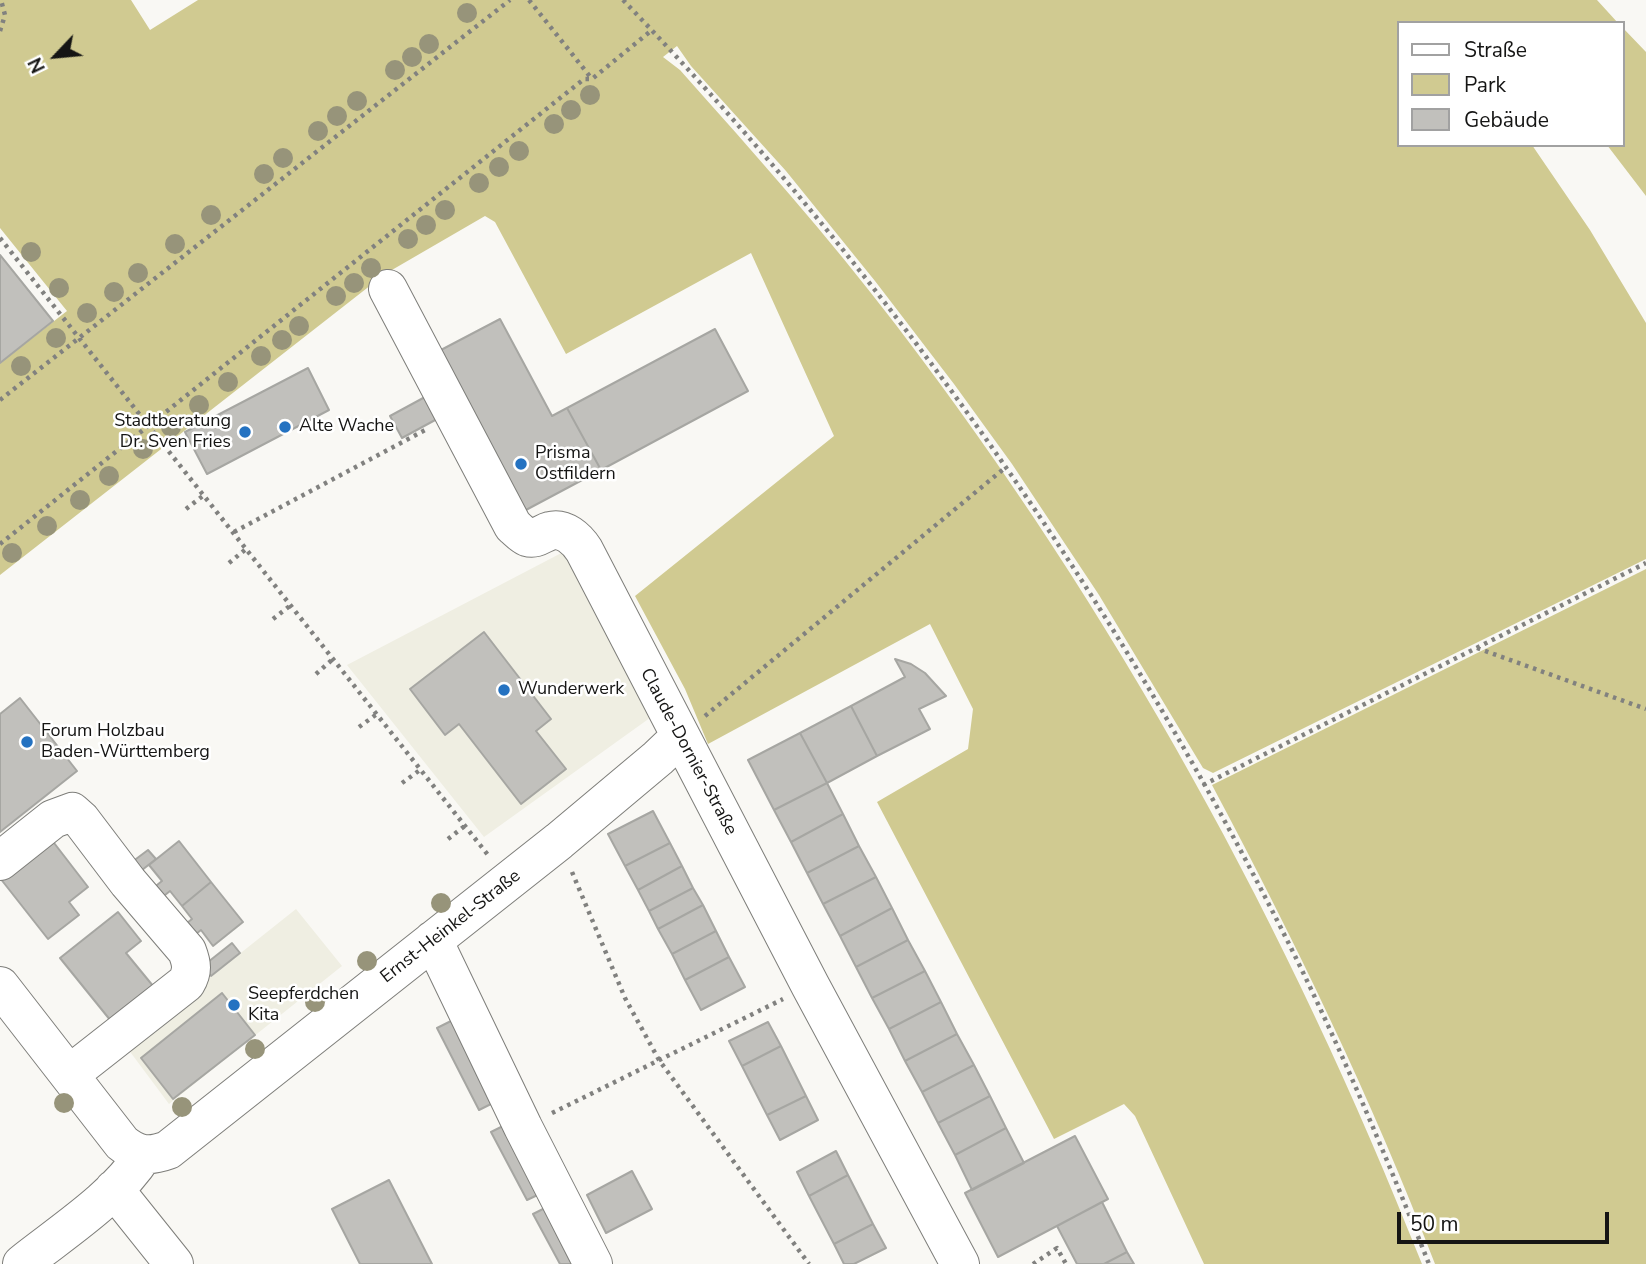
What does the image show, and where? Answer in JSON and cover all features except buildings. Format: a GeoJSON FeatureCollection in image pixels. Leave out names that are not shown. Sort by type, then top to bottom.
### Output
{"type":"FeatureCollection","features":[{"type":"Feature","properties":{"kind":"street","name":"Claude-Dornier-Straße"},"geometry":{"type":"LineString","coordinates":[[388,289],[513,526],[527,537],[561,530],[579,542],[810,985],[960,1264]]}},
{"type":"Feature","properties":{"kind":"street","name":"Ernst-Heinkel-Straße"},"geometry":{"type":"LineString","coordinates":[[143,1155],[160,1153],[177,1144],[559,841],[680,737]]}},
{"type":"Feature","properties":{"kind":"street"},"geometry":{"type":"LineString","coordinates":[[0,861],[53,819],[72,812],[81,820],[128,883],[187,951],[192,964],[192,974],[186,983],[71,1074]]}},
{"type":"Feature","properties":{"kind":"street"},"geometry":{"type":"LineString","coordinates":[[433,940],[523,1127],[593,1264]]}},
{"type":"Feature","properties":{"kind":"street"},"geometry":{"type":"LineString","coordinates":[[0,986],[122,1143],[137,1154],[143,1155],[134,1170],[114,1189],[22,1264]]}},
{"type":"Feature","properties":{"kind":"street"},"geometry":{"type":"LineString","coordinates":[[114,1189],[174,1264]]}},
{"type":"Feature","properties":{"kind":"path"},"geometry":{"type":"LineString","coordinates":[[0,31],[5,15],[1,0]]}},
{"type":"Feature","properties":{"kind":"path"},"geometry":{"type":"LineString","coordinates":[[0,400],[510,0]]}},
{"type":"Feature","properties":{"kind":"path"},"geometry":{"type":"LineString","coordinates":[[529,0],[592,79]]}},
{"type":"Feature","properties":{"kind":"path"},"geometry":{"type":"LineString","coordinates":[[623,0],[781,175],[859,268],[959,400],[1055,539],[1138,671],[1203,785],[1302,971],[1368,1117],[1429,1264]]}},
{"type":"Feature","properties":{"kind":"path"},"geometry":{"type":"LineString","coordinates":[[0,544],[584,79],[592,79],[652,30]]}},
{"type":"Feature","properties":{"kind":"path"},"geometry":{"type":"LineString","coordinates":[[0,238],[508,881]]}},
{"type":"Feature","properties":{"kind":"path"},"geometry":{"type":"LineString","coordinates":[[234,532],[454,415]]}},
{"type":"Feature","properties":{"kind":"path"},"geometry":{"type":"LineString","coordinates":[[680,737],[1006,467]]}},
{"type":"Feature","properties":{"kind":"path"},"geometry":{"type":"LineString","coordinates":[[186,509],[204,495]]}},
{"type":"Feature","properties":{"kind":"path"},"geometry":{"type":"LineString","coordinates":[[229,563],[246,549]]}},
{"type":"Feature","properties":{"kind":"path"},"geometry":{"type":"LineString","coordinates":[[1203,785],[1646,563]]}},
{"type":"Feature","properties":{"kind":"path"},"geometry":{"type":"LineString","coordinates":[[273,619],[291,605]]}},
{"type":"Feature","properties":{"kind":"path"},"geometry":{"type":"LineString","coordinates":[[1476,648],[1646,709]]}},
{"type":"Feature","properties":{"kind":"path"},"geometry":{"type":"LineString","coordinates":[[316,674],[333,659]]}},
{"type":"Feature","properties":{"kind":"path"},"geometry":{"type":"LineString","coordinates":[[359,727],[377,714]]}},
{"type":"Feature","properties":{"kind":"path"},"geometry":{"type":"LineString","coordinates":[[402,783],[420,770]]}},
{"type":"Feature","properties":{"kind":"path"},"geometry":{"type":"LineString","coordinates":[[448,839],[466,825]]}},
{"type":"Feature","properties":{"kind":"path"},"geometry":{"type":"LineString","coordinates":[[559,841],[625,998],[659,1060],[809,1264]]}},
{"type":"Feature","properties":{"kind":"path"},"geometry":{"type":"LineString","coordinates":[[523,1127],[810,985]]}},
{"type":"Feature","properties":{"kind":"path"},"geometry":{"type":"LineString","coordinates":[[1033,1264],[1057,1248],[1066,1264]]}},
{"type":"Feature","properties":{"kind":"shaded area","name":"Wunderwerk"},"geometry":{"type":"Polygon","coordinates":[[[569,549],[654,715],[484,837],[347,665],[569,549]]]}},
{"type":"Feature","properties":{"kind":"shaded area","name":"Seepferdchen Kita"},"geometry":{"type":"Polygon","coordinates":[[[296,909],[342,966],[169,1104],[125,1045],[296,909]]]}},
{"type":"Feature","properties":{"kind":"green space"},"geometry":{"type":"Polygon","coordinates":[[[0,0],[131,0],[150,30],[198,0],[1597,0],[1616,21],[1398,21],[1398,147],[1533,147],[1590,230],[1646,323],[1646,559],[1213,773],[1203,768],[1099,595],[1012,464],[875,281],[786,171],[691,66],[677,46],[663,57],[680,70],[763,164],[896,325],[976,434],[1052,545],[1124,659],[1192,776],[1315,1016],[1422,1264],[1204,1264],[1135,1116],[1124,1104],[1054,1139],[877,802],[968,749],[973,709],[930,624],[708,744],[685,689],[635,596],[834,436],[751,253],[566,354],[495,222],[485,216],[385,274],[0,575],[0,363],[67,311],[0,228],[0,0]]]}},
{"type":"Feature","properties":{"kind":"green space"},"geometry":{"type":"Polygon","coordinates":[[[1625,30],[1646,52],[1646,196],[1609,147],[1625,147],[1625,30]]]}},
{"type":"Feature","properties":{"kind":"green space"},"geometry":{"type":"Polygon","coordinates":[[[1646,569],[1646,1264],[1435,1264],[1359,1081],[1273,902],[1212,785],[1646,569]]]}},
{"type":"Feature","properties":{"kind":"place","name":"Alte Wache"},"geometry":{"type":"Point","coordinates":[285,427]}},
{"type":"Feature","properties":{"kind":"place","name":"Stadtberatung Dr. Sven Fries"},"geometry":{"type":"Point","coordinates":[245,432]}},
{"type":"Feature","properties":{"kind":"place","name":"Prisma Ostfildern"},"geometry":{"type":"Point","coordinates":[521,464]}},
{"type":"Feature","properties":{"kind":"place","name":"Wunderwerk"},"geometry":{"type":"Point","coordinates":[504,690]}},
{"type":"Feature","properties":{"kind":"place","name":"Forum Holzbau Baden-Württemberg"},"geometry":{"type":"Point","coordinates":[27,742]}},
{"type":"Feature","properties":{"kind":"place","name":"Seepferdchen Kita"},"geometry":{"type":"Point","coordinates":[234,1005]}}]}
